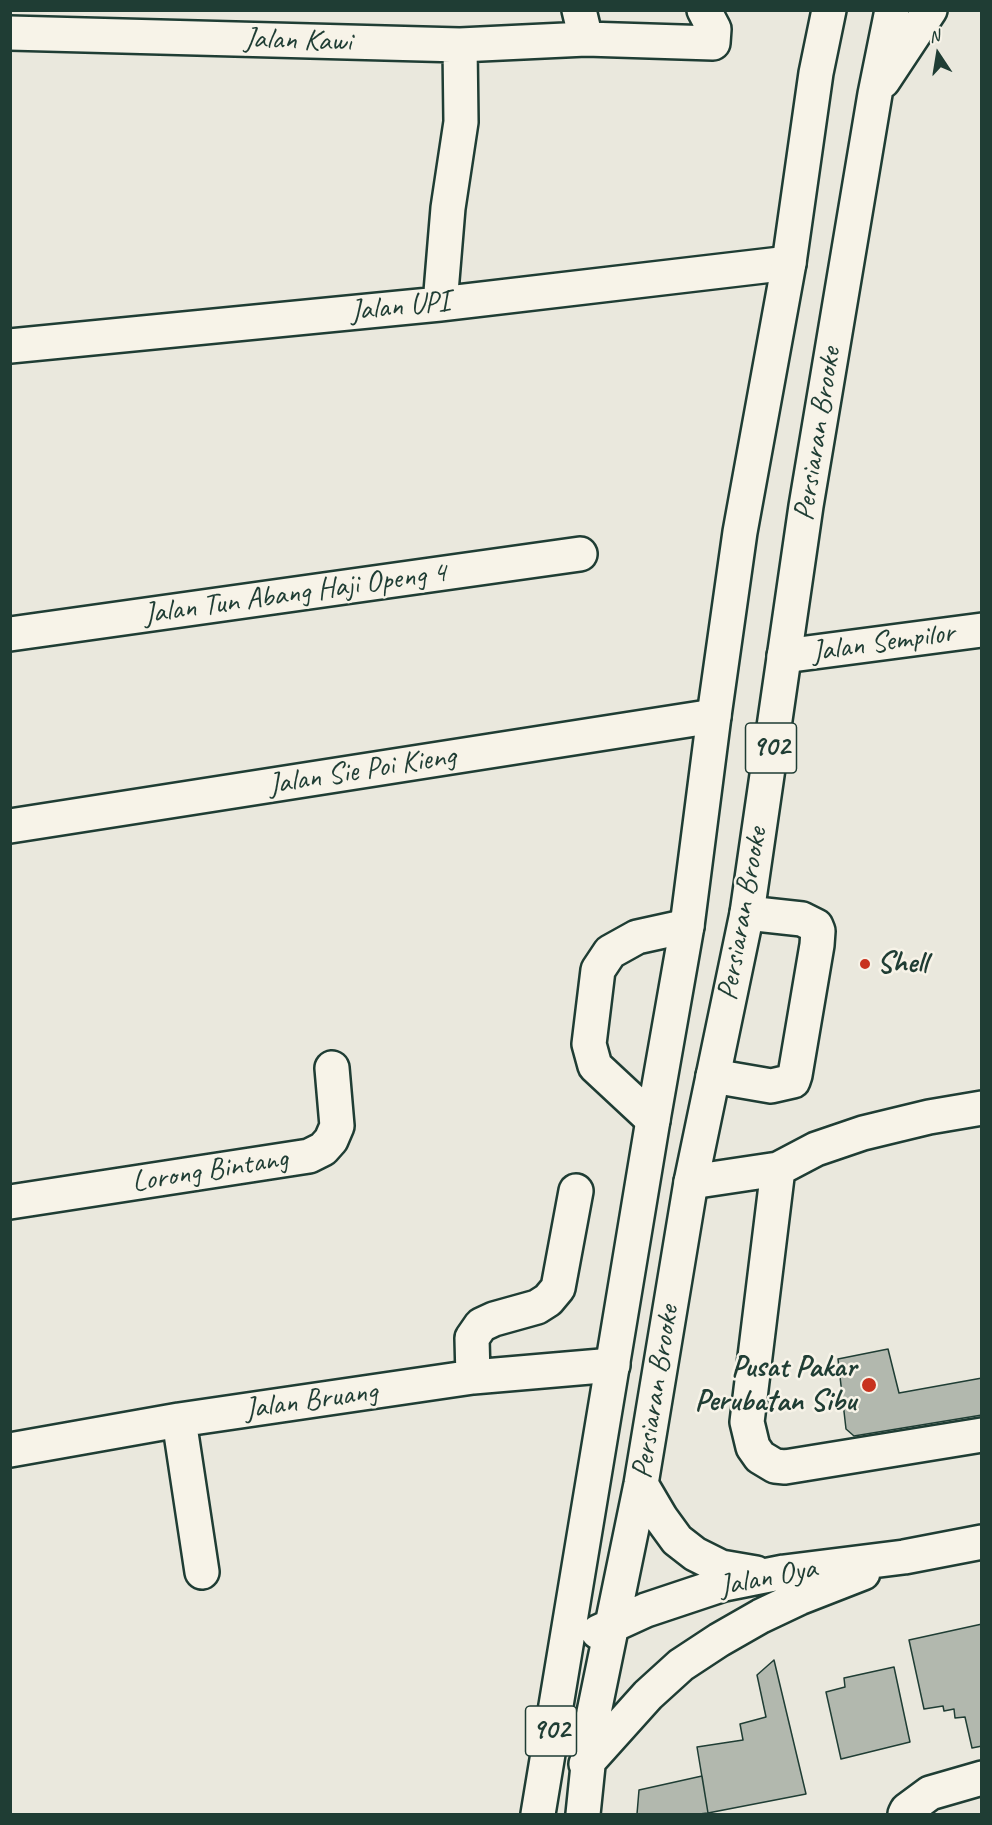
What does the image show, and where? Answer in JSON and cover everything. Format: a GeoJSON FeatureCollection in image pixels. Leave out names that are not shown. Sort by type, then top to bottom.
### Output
{"type":"FeatureCollection","features":[{"type":"Feature","properties":{"kind":"main road","name":"Jalan Kawi"},"geometry":{"type":"LineString","coordinates":[[10,33],[460,45],[582,25],[713,43],[714,29],[704,10]]}},
{"type":"Feature","properties":{"kind":"main road"},"geometry":{"type":"LineString","coordinates":[[807,10],[819,54]]}},
{"type":"Feature","properties":{"kind":"main road","name":"Persiaran Brooke"},"geometry":{"type":"LineString","coordinates":[[537,1815],[652,1120],[687,926],[740,532],[789,263],[819,54],[829,10]]}},
{"type":"Feature","properties":{"kind":"main road","name":"Persiaran Brooke"},"geometry":{"type":"LineString","coordinates":[[583,1815],[592,1717],[641,1484],[690,1182],[747,913],[806,506],[875,94],[892,10]]}},
{"type":"Feature","properties":{"kind":"main road"},"geometry":{"type":"LineString","coordinates":[[875,94],[930,10]]}},
{"type":"Feature","properties":{"kind":"main road"},"geometry":{"type":"LineString","coordinates":[[440,304],[448,208],[461,122],[460,45]]}},
{"type":"Feature","properties":{"kind":"main road","name":"Jalan UPI"},"geometry":{"type":"LineString","coordinates":[[10,346],[440,304],[789,263]]}},
{"type":"Feature","properties":{"kind":"main road","name":"Jalan Tun Abang Haji Openg 4"},"geometry":{"type":"LineString","coordinates":[[10,634],[580,554]]}},
{"type":"Feature","properties":{"kind":"main road","name":"Jalan Sempilor"},"geometry":{"type":"LineString","coordinates":[[784,656],[981,630]]}},
{"type":"Feature","properties":{"kind":"main road","name":"Jalan Sie Poi Kieng"},"geometry":{"type":"LineString","coordinates":[[10,826],[714,716]]}},
{"type":"Feature","properties":{"kind":"main road"},"geometry":{"type":"LineString","coordinates":[[713,1076],[771,1086],[793,1082],[795,1076],[817,945],[816,926],[802,919],[747,913]]}},
{"type":"Feature","properties":{"kind":"main road"},"geometry":{"type":"LineString","coordinates":[[652,1120],[611,1084],[595,1066],[589,1044],[598,970],[610,952],[638,937],[687,926]]}},
{"type":"Feature","properties":{"kind":"main road","name":"Lorong Bintang"},"geometry":{"type":"LineString","coordinates":[[10,1202],[309,1156],[323,1149],[331,1140],[337,1126],[332,1068]]}},
{"type":"Feature","properties":{"kind":"main road"},"geometry":{"type":"LineString","coordinates":[[690,1182],[778,1168],[816,1149],[863,1133],[929,1117],[981,1108]]}},
{"type":"Feature","properties":{"kind":"main road"},"geometry":{"type":"LineString","coordinates":[[778,1168],[747,1422],[748,1436],[753,1448],[760,1457],[775,1466],[785,1467],[981,1435]]}},
{"type":"Feature","properties":{"kind":"main road"},"geometry":{"type":"LineString","coordinates":[[474,1377],[472,1338],[481,1325],[537,1307],[548,1300],[558,1288],[576,1191]]}},
{"type":"Feature","properties":{"kind":"main road","name":"Jalan Bruang"},"geometry":{"type":"LineString","coordinates":[[10,1450],[179,1420],[474,1377],[613,1365]]}},
{"type":"Feature","properties":{"kind":"main road"},"geometry":{"type":"LineString","coordinates":[[179,1420],[202,1572]]}},
{"type":"Feature","properties":{"kind":"main road"},"geometry":{"type":"LineString","coordinates":[[641,1484],[677,1540],[695,1554],[721,1567],[752,1574],[784,1572]]}},
{"type":"Feature","properties":{"kind":"main road","name":"Jalan Oya"},"geometry":{"type":"LineString","coordinates":[[564,1648],[646,1610],[724,1584],[784,1572],[904,1557],[981,1542]]}},
{"type":"Feature","properties":{"kind":"main road"},"geometry":{"type":"LineString","coordinates":[[586,1764],[648,1695],[681,1665],[718,1640],[799,1598],[904,1557]]}},
{"type":"Feature","properties":{"kind":"main road"},"geometry":{"type":"LineString","coordinates":[[905,1815],[906,1810],[930,1793],[981,1778]]}},
{"type":"Feature","properties":{"kind":"building","name":"Pusat Pakar Perubatan Sibu"},"geometry":{"type":"Polygon","coordinates":[[[888,1349],[899,1393],[982,1378],[982,1415],[854,1436],[846,1429],[838,1359],[888,1349]]]}},
{"type":"Feature","properties":{"kind":"building"},"geometry":{"type":"Polygon","coordinates":[[[982,1624],[982,1746],[972,1748],[965,1717],[955,1718],[954,1709],[944,1711],[943,1706],[924,1709],[909,1640],[982,1624]]]}},
{"type":"Feature","properties":{"kind":"building"},"geometry":{"type":"Polygon","coordinates":[[[774,1660],[806,1794],[708,1813],[697,1747],[743,1740],[740,1724],[766,1717],[757,1675],[774,1660]]]}},
{"type":"Feature","properties":{"kind":"building"},"geometry":{"type":"Polygon","coordinates":[[[894,1667],[910,1742],[841,1759],[826,1692],[845,1687],[844,1678],[894,1667]]]}},
{"type":"Feature","properties":{"kind":"building"},"geometry":{"type":"Polygon","coordinates":[[[702,1776],[708,1813],[637,1814],[639,1790],[702,1776]]]}},
{"type":"Feature","properties":{"kind":"place","name":"Shell"},"geometry":{"type":"Point","coordinates":[865,964]}},
{"type":"Feature","properties":{"kind":"place","name":"Pusat Pakar Perubatan Sibu"},"geometry":{"type":"Point","coordinates":[869,1385]}}]}
